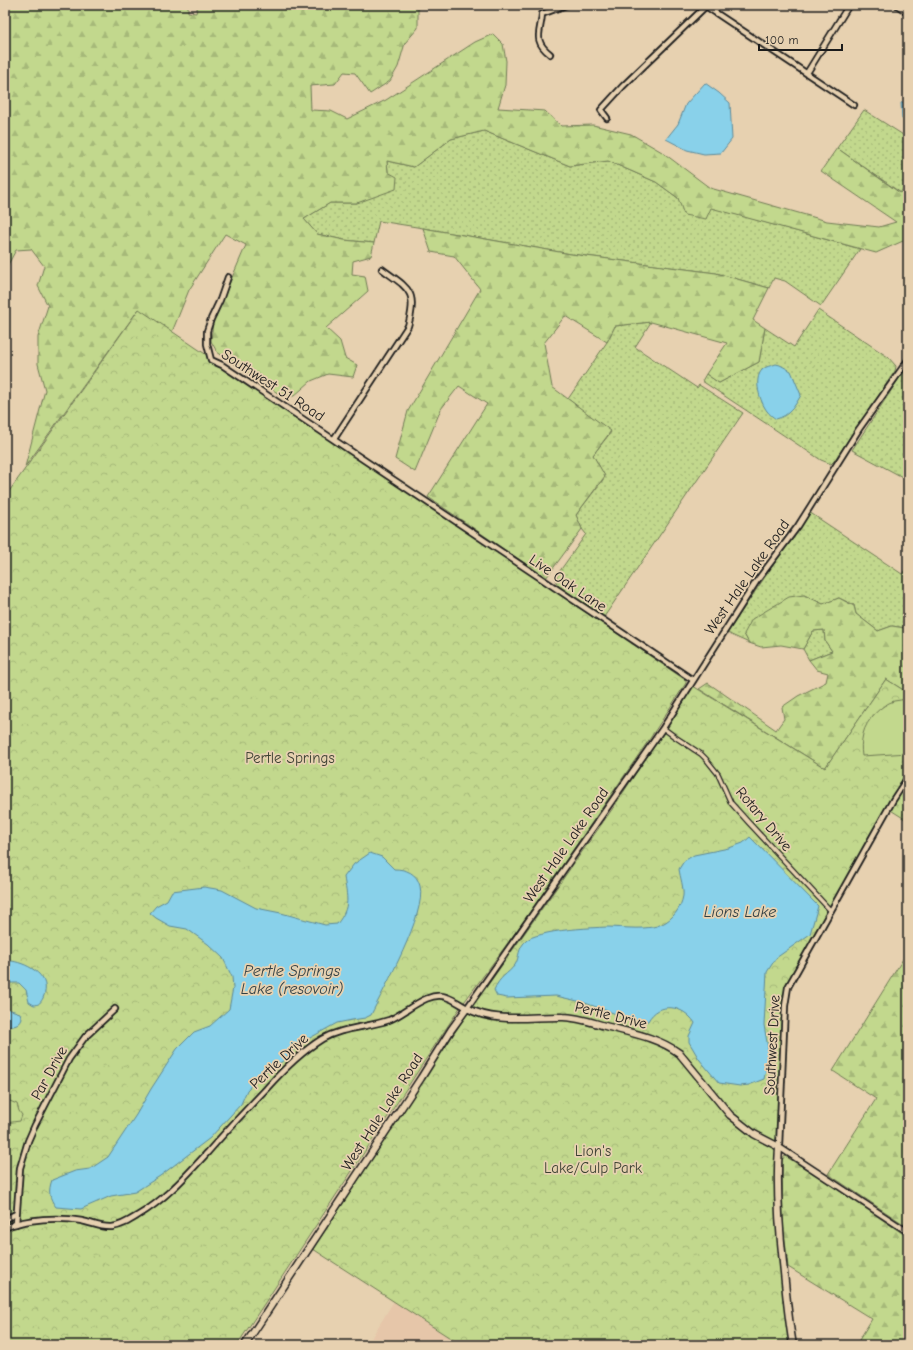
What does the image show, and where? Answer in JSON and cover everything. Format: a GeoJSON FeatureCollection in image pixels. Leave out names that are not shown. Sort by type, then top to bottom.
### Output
{"type":"FeatureCollection","features":[{"type":"Feature","properties":{"kind":"street"},"geometry":{"type":"LineString","coordinates":[[550,54],[543,49],[538,38],[542,14],[566,5]]}},
{"type":"Feature","properties":{"kind":"street"},"geometry":{"type":"LineString","coordinates":[[607,118],[601,110],[623,86],[705,5],[854,106]]}},
{"type":"Feature","properties":{"kind":"street"},"geometry":{"type":"LineString","coordinates":[[806,73],[849,5]]}},
{"type":"Feature","properties":{"kind":"street"},"geometry":{"type":"LineString","coordinates":[[898,5],[908,12]]}},
{"type":"Feature","properties":{"kind":"street","name":"Southwest 51 Road"},"geometry":{"type":"LineString","coordinates":[[334,439],[408,326],[411,316],[413,302],[411,295],[400,282],[382,269]]}},
{"type":"Feature","properties":{"kind":"street","name":"Southwest 51 Road"},"geometry":{"type":"LineString","coordinates":[[228,277],[207,331],[207,344],[211,360],[222,365],[430,504]]}},
{"type":"Feature","properties":{"kind":"street","name":"West Hale Lake Road"},"geometry":{"type":"LineString","coordinates":[[245,1345],[401,1109],[451,1030],[662,728],[756,582],[798,526],[859,429],[908,360]]}},
{"type":"Feature","properties":{"kind":"street","name":"Live Oak Lane"},"geometry":{"type":"LineString","coordinates":[[430,504],[692,680]]}},
{"type":"Feature","properties":{"kind":"street","name":"Rotary Drive"},"geometry":{"type":"LineString","coordinates":[[662,728],[696,750],[706,759],[718,774],[731,802],[830,911]]}},
{"type":"Feature","properties":{"kind":"street","name":"Southwest Drive"},"geometry":{"type":"LineString","coordinates":[[793,1345],[788,1320],[779,1224],[778,1164],[786,994],[792,978],[905,785],[908,777]]}},
{"type":"Feature","properties":{"kind":"street","name":"Pertle Drive"},"geometry":{"type":"LineString","coordinates":[[5,1228],[16,1224],[48,1219],[83,1221],[103,1227],[112,1227],[123,1224],[138,1216],[166,1195],[192,1170],[277,1077],[305,1051],[321,1040],[347,1029],[387,1020],[397,1016],[429,997],[438,995],[445,996],[483,1015],[511,1018],[542,1016],[573,1018],[647,1037],[668,1045],[679,1053],[730,1115],[754,1134],[779,1147]]}},
{"type":"Feature","properties":{"kind":"street","name":"Par Drive"},"geometry":{"type":"LineString","coordinates":[[16,1224],[22,1161],[35,1125],[70,1058],[85,1037],[115,1008]]}},
{"type":"Feature","properties":{"kind":"street"},"geometry":{"type":"LineString","coordinates":[[779,1147],[908,1232]]}},
{"type":"Feature","properties":{"kind":"street"},"geometry":{"type":"LineString","coordinates":[[5,1219],[16,1214]]}},
{"type":"Feature","properties":{"kind":"shaded area"},"geometry":{"type":"Polygon","coordinates":[[[394,1301],[461,1345],[367,1345],[394,1301]]]}},
{"type":"Feature","properties":{"kind":"green space"},"geometry":{"type":"Polygon","coordinates":[[[5,5],[188,5],[188,12],[196,13],[198,5],[418,5],[418,28],[405,43],[398,67],[390,81],[370,94],[355,73],[344,72],[335,84],[310,86],[311,110],[331,111],[347,119],[386,100],[475,42],[493,34],[503,44],[506,61],[505,85],[498,108],[545,111],[561,126],[593,125],[631,134],[662,152],[710,188],[827,221],[879,227],[896,222],[821,171],[837,148],[900,193],[908,182],[908,235],[903,241],[876,253],[711,208],[706,219],[684,215],[678,198],[656,182],[608,161],[570,166],[484,131],[451,139],[414,167],[387,161],[388,172],[397,177],[396,189],[357,203],[330,203],[304,219],[317,234],[344,240],[374,243],[371,256],[353,261],[352,274],[365,276],[368,291],[326,328],[340,341],[345,358],[357,365],[353,377],[328,374],[311,381],[294,396],[282,396],[217,352],[211,341],[213,322],[246,245],[225,234],[189,290],[172,332],[138,310],[25,467],[45,390],[38,364],[38,337],[48,306],[38,286],[44,266],[31,249],[16,250],[5,270],[5,5]]]}},
{"type":"Feature","properties":{"kind":"green space"},"geometry":{"type":"Polygon","coordinates":[[[864,110],[908,138],[908,182],[901,193],[837,148],[864,110]]]}},
{"type":"Feature","properties":{"kind":"green space"},"geometry":{"type":"Polygon","coordinates":[[[484,131],[570,166],[608,161],[656,182],[678,198],[860,249],[821,306],[785,281],[774,278],[769,288],[716,273],[571,254],[379,221],[374,243],[344,240],[317,234],[304,219],[330,203],[357,203],[388,172],[387,161],[414,167],[451,139],[484,131]]]}},
{"type":"Feature","properties":{"kind":"green space"},"geometry":{"type":"Polygon","coordinates":[[[423,228],[571,254],[716,273],[769,288],[753,320],[765,328],[759,362],[719,383],[706,374],[727,343],[651,322],[615,326],[607,342],[565,316],[544,343],[552,387],[611,431],[593,455],[605,476],[576,515],[582,529],[546,578],[428,497],[487,404],[459,386],[441,409],[415,472],[395,459],[408,411],[480,289],[454,256],[431,252],[423,228]]]}},
{"type":"Feature","properties":{"kind":"green space","name":"Pertle Springs"},"geometry":{"type":"Polygon","coordinates":[[[139,309],[684,679],[686,683],[651,737],[524,921],[459,1009],[237,1345],[5,1345],[5,497],[139,309]]]}},
{"type":"Feature","properties":{"kind":"green space"},"geometry":{"type":"Polygon","coordinates":[[[818,310],[888,357],[896,366],[895,371],[831,464],[821,460],[702,381],[706,374],[719,383],[759,362],[765,328],[794,347],[818,310]]]}},
{"type":"Feature","properties":{"kind":"green space"},"geometry":{"type":"Polygon","coordinates":[[[651,322],[635,347],[697,388],[699,385],[743,413],[604,617],[559,587],[556,582],[557,575],[586,534],[582,529],[576,515],[605,477],[593,455],[611,432],[568,399],[607,342],[615,326],[651,322]]]}},
{"type":"Feature","properties":{"kind":"green space"},"geometry":{"type":"Polygon","coordinates":[[[908,365],[908,480],[852,450],[908,365]]]}},
{"type":"Feature","properties":{"kind":"green space"},"geometry":{"type":"Polygon","coordinates":[[[809,512],[902,574],[908,566],[908,627],[892,626],[878,631],[856,614],[854,605],[839,598],[823,604],[804,595],[744,634],[749,643],[727,633],[809,512]]]}},
{"type":"Feature","properties":{"kind":"green space"},"geometry":{"type":"Polygon","coordinates":[[[804,595],[823,604],[839,598],[854,606],[856,614],[878,631],[892,626],[908,627],[908,693],[886,679],[825,768],[699,689],[708,683],[776,730],[784,719],[782,707],[798,696],[826,682],[828,673],[817,670],[809,660],[832,651],[825,641],[824,630],[813,631],[803,649],[781,645],[761,647],[749,643],[744,634],[752,619],[789,597],[804,595]]]}},
{"type":"Feature","properties":{"kind":"green space"},"geometry":{"type":"Polygon","coordinates":[[[824,630],[825,641],[832,651],[809,660],[803,649],[813,631],[824,630]]]}},
{"type":"Feature","properties":{"kind":"green space","name":"Lion's Lake/Culp Park"},"geometry":{"type":"Polygon","coordinates":[[[886,679],[908,693],[908,821],[889,809],[788,987],[781,1130],[779,1224],[793,1345],[461,1345],[313,1249],[461,1023],[613,808],[693,686],[825,768],[886,679]]]}},
{"type":"Feature","properties":{"kind":"green space"},"geometry":{"type":"Polygon","coordinates":[[[907,699],[908,753],[862,756],[861,745],[863,734],[871,718],[889,703],[907,699]]]}},
{"type":"Feature","properties":{"kind":"green space"},"geometry":{"type":"Polygon","coordinates":[[[908,951],[908,1227],[828,1174],[876,1099],[833,1071],[908,951]]]}},
{"type":"Feature","properties":{"kind":"green space"},"geometry":{"type":"Polygon","coordinates":[[[5,1099],[17,1104],[22,1115],[20,1121],[5,1123],[5,1099]]]}},
{"type":"Feature","properties":{"kind":"green space"},"geometry":{"type":"Polygon","coordinates":[[[785,1156],[908,1237],[908,1345],[856,1345],[872,1319],[788,1267],[783,1223],[782,1160],[785,1156]]]}},
{"type":"Feature","properties":{"kind":"water"},"geometry":{"type":"Polygon","coordinates":[[[705,83],[730,103],[732,139],[721,153],[704,154],[687,150],[666,139],[678,124],[686,104],[705,83]]]}},
{"type":"Feature","properties":{"kind":"water"},"geometry":{"type":"Polygon","coordinates":[[[907,100],[908,122],[902,119],[901,103],[907,100]]]}},
{"type":"Feature","properties":{"kind":"water"},"geometry":{"type":"Polygon","coordinates":[[[776,364],[791,371],[801,395],[794,407],[785,416],[776,419],[764,407],[758,390],[758,379],[762,370],[776,364]]]}},
{"type":"Feature","properties":{"kind":"water","name":"Lions Lake"},"geometry":{"type":"Polygon","coordinates":[[[750,837],[818,906],[810,934],[776,958],[767,972],[764,1025],[769,1054],[764,1079],[749,1085],[740,1086],[719,1083],[699,1059],[689,1042],[689,1036],[695,1023],[684,1012],[678,1009],[665,1008],[658,1010],[648,1021],[639,1022],[582,1002],[556,996],[507,998],[497,996],[494,990],[496,985],[515,965],[520,949],[529,939],[547,933],[569,930],[607,927],[643,928],[662,924],[673,916],[682,900],[683,890],[679,869],[684,861],[694,855],[729,848],[743,843],[750,837]]]}},
{"type":"Feature","properties":{"kind":"water","name":"Pertle Springs Lake (resovoir)"},"geometry":{"type":"Polygon","coordinates":[[[370,853],[382,857],[394,869],[407,871],[414,875],[420,886],[420,898],[417,914],[411,932],[371,1015],[365,1018],[337,1023],[299,1044],[283,1061],[262,1074],[247,1090],[241,1104],[210,1138],[160,1176],[135,1192],[111,1196],[81,1209],[56,1207],[50,1194],[52,1180],[75,1171],[90,1169],[108,1157],[177,1049],[194,1032],[210,1026],[229,1009],[233,988],[232,977],[223,958],[208,944],[187,929],[170,926],[156,918],[150,913],[156,906],[167,900],[172,891],[204,887],[222,890],[256,908],[325,925],[337,924],[344,912],[347,902],[344,877],[354,864],[370,853]]]}},
{"type":"Feature","properties":{"kind":"water"},"geometry":{"type":"Polygon","coordinates":[[[12,961],[32,968],[42,978],[45,984],[45,991],[39,1004],[34,1005],[29,1002],[26,990],[19,983],[10,983],[5,987],[5,963],[12,961]]]}},
{"type":"Feature","properties":{"kind":"water"},"geometry":{"type":"Polygon","coordinates":[[[5,1008],[20,1013],[22,1019],[21,1022],[15,1026],[5,1027],[5,1008]]]}}]}
